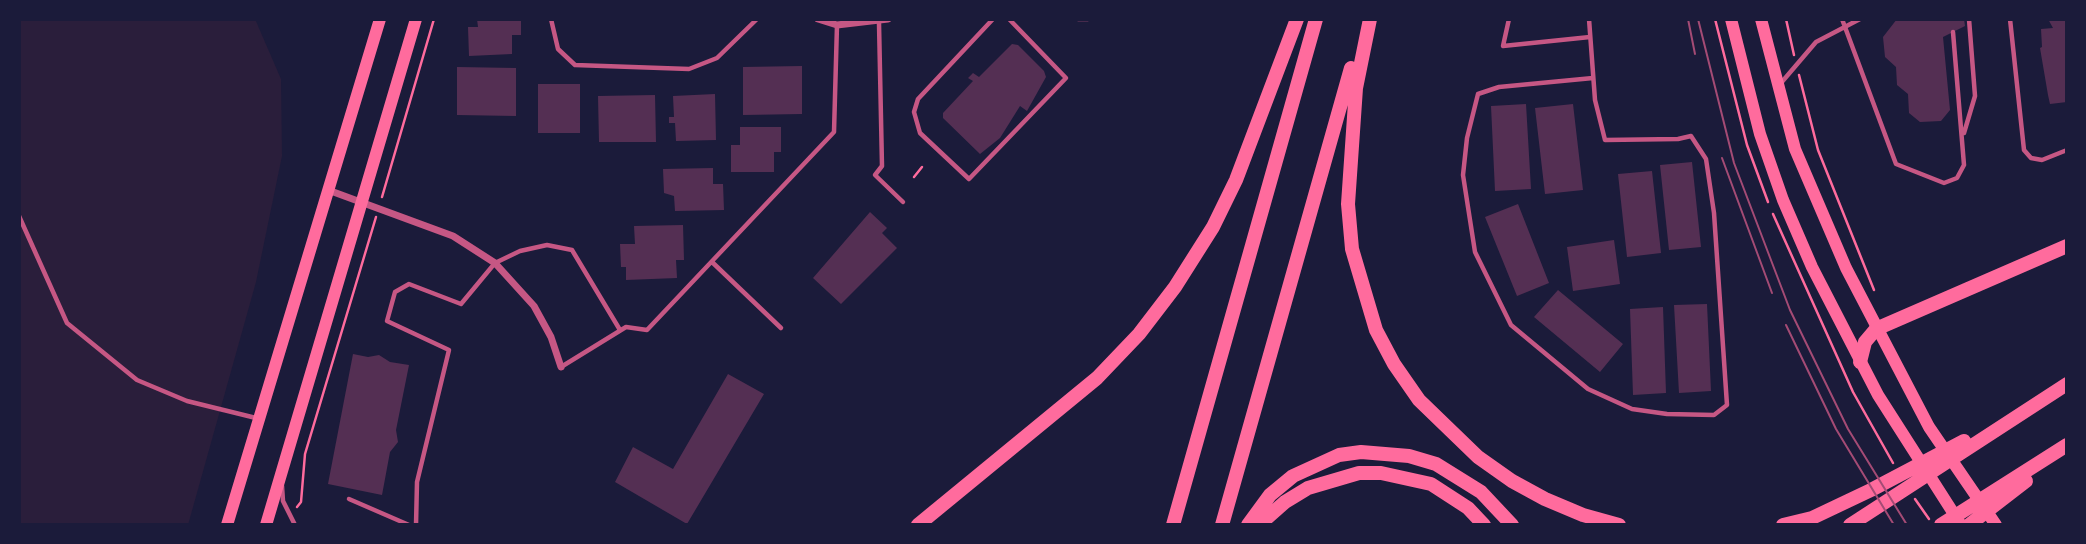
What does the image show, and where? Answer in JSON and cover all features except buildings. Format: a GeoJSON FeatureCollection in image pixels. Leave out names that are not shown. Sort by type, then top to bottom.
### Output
{"type":"FeatureCollection","features":[{"type":"Feature","properties":{"kind":"highway"},"geometry":{"type":"LineString","coordinates":[[918,525],[1097,378],[1139,334],[1175,287],[1213,227],[1236,180],[1257,131],[1297,19]]}},
{"type":"Feature","properties":{"kind":"highway"},"geometry":{"type":"LineString","coordinates":[[1173,525],[1316,19]]}},
{"type":"Feature","properties":{"kind":"highway"},"geometry":{"type":"LineString","coordinates":[[1222,525],[1367,19]]}},
{"type":"Feature","properties":{"kind":"highway"},"geometry":{"type":"LineString","coordinates":[[1367,19],[1349,155],[1348,204],[1352,249],[1376,330],[1394,364],[1419,400],[1478,457],[1512,481],[1545,499],[1583,515],[1619,525]]}},
{"type":"Feature","properties":{"kind":"highway"},"geometry":{"type":"LineString","coordinates":[[1860,362],[1865,342],[1876,329],[2067,246]]}},
{"type":"Feature","properties":{"kind":"highway"},"geometry":{"type":"LineString","coordinates":[[1850,525],[2067,383]]}},
{"type":"Feature","properties":{"kind":"highway"},"geometry":{"type":"LineString","coordinates":[[1783,525],[1812,518],[2007,422]]}},
{"type":"Feature","properties":{"kind":"highway"},"geometry":{"type":"LineString","coordinates":[[1941,525],[2067,447]]}},
{"type":"Feature","properties":{"kind":"highway"},"geometry":{"type":"LineString","coordinates":[[1969,525],[2067,447]]}},
{"type":"Feature","properties":{"kind":"highway"},"geometry":{"type":"LineString","coordinates":[[1248,525],[1270,495],[1293,476],[1339,455],[1362,452],[1409,456],[1436,464],[1481,492],[1512,525]]}},
{"type":"Feature","properties":{"kind":"highway"},"geometry":{"type":"LineString","coordinates":[[1259,525],[1285,502],[1308,488],[1359,473],[1381,473],[1431,484],[1468,508],[1484,525]]}},
{"type":"Feature","properties":{"kind":"main road"},"geometry":{"type":"LineString","coordinates":[[227,525],[380,19]]}},
{"type":"Feature","properties":{"kind":"main road"},"geometry":{"type":"LineString","coordinates":[[266,525],[416,19]]}},
{"type":"Feature","properties":{"kind":"main road"},"geometry":{"type":"LineString","coordinates":[[1731,19],[1748,93],[1783,200],[1825,297],[1907,442],[1961,525]]}},
{"type":"Feature","properties":{"kind":"main road"},"geometry":{"type":"LineString","coordinates":[[1762,19],[1777,87],[1796,149],[1876,329],[1929,427],[1996,525]]}},
{"type":"Feature","properties":{"kind":"street"},"geometry":{"type":"LineString","coordinates":[[818,19],[837,24],[879,23],[888,19]]}},
{"type":"Feature","properties":{"kind":"street"},"geometry":{"type":"LineString","coordinates":[[328,190],[362,200],[453,236],[495,262],[534,306],[551,337],[561,367]]}},
{"type":"Feature","properties":{"kind":"lane"},"geometry":{"type":"LineString","coordinates":[[551,19],[558,49],[575,65],[689,69],[717,58],[757,19]]}},
{"type":"Feature","properties":{"kind":"lane"},"geometry":{"type":"LineString","coordinates":[[993,19],[918,99],[914,112],[914,122],[920,133],[969,179],[1066,78],[1009,19]]}},
{"type":"Feature","properties":{"kind":"lane"},"geometry":{"type":"LineString","coordinates":[[1078,19],[1088,19]]}},
{"type":"Feature","properties":{"kind":"lane"},"geometry":{"type":"LineString","coordinates":[[1509,19],[1503,46],[1590,37]]}},
{"type":"Feature","properties":{"kind":"lane"},"geometry":{"type":"LineString","coordinates":[[1588,19],[1595,100],[1605,140],[1678,139],[1691,136],[1706,159],[1714,213],[1727,405],[1714,415],[1667,414],[1632,409],[1588,389],[1511,325],[1475,252],[1463,175],[1467,138],[1478,94],[1499,87],[1593,78]]}},
{"type":"Feature","properties":{"kind":"lane"},"geometry":{"type":"LineString","coordinates":[[1842,19],[1896,164],[1944,183],[1951,182],[1962,172],[1964,151],[1953,32]]}},
{"type":"Feature","properties":{"kind":"lane"},"geometry":{"type":"LineString","coordinates":[[1777,87],[1816,42],[1860,19]]}},
{"type":"Feature","properties":{"kind":"lane"},"geometry":{"type":"LineString","coordinates":[[1963,137],[1975,96],[1969,19]]}},
{"type":"Feature","properties":{"kind":"lane"},"geometry":{"type":"LineString","coordinates":[[2010,19],[2024,150],[2031,158],[2042,160],[2067,150]]}},
{"type":"Feature","properties":{"kind":"lane"},"geometry":{"type":"LineString","coordinates":[[879,23],[882,166],[875,174],[902,202]]}},
{"type":"Feature","properties":{"kind":"lane"},"geometry":{"type":"LineString","coordinates":[[561,367],[626,327],[647,330],[834,132],[837,24]]}},
{"type":"Feature","properties":{"kind":"lane"},"geometry":{"type":"LineString","coordinates":[[19,216],[67,323],[136,380],[187,401],[261,419]]}},
{"type":"Feature","properties":{"kind":"lane"},"geometry":{"type":"LineString","coordinates":[[416,525],[417,482],[449,350],[387,321],[396,292],[409,284],[461,304],[495,262],[520,251],[547,244],[572,250],[620,330]]}},
{"type":"Feature","properties":{"kind":"lane"},"geometry":{"type":"LineString","coordinates":[[712,261],[781,328]]}},
{"type":"Feature","properties":{"kind":"lane"},"geometry":{"type":"LineString","coordinates":[[281,477],[283,501],[293,523]]}},
{"type":"Feature","properties":{"kind":"lane"},"geometry":{"type":"LineString","coordinates":[[349,499],[410,525]]}},
{"type":"Feature","properties":{"kind":"path"},"geometry":{"type":"LineString","coordinates":[[293,523],[301,502],[305,454],[435,19]]}},
{"type":"Feature","properties":{"kind":"path"},"geometry":{"type":"LineString","coordinates":[[1786,19],[1818,150],[1876,296]]}},
{"type":"Feature","properties":{"kind":"path"},"geometry":{"type":"LineString","coordinates":[[914,177],[922,167]]}},
{"type":"Feature","properties":{"kind":"path"},"geometry":{"type":"LineString","coordinates":[[1831,344],[1835,340]]}},
{"type":"Feature","properties":{"kind":"shaded area"},"geometry":{"type":"Polygon","coordinates":[[[19,19],[255,19],[281,79],[282,156],[256,282],[188,525],[19,525],[19,19]]]}},
{"type":"Feature","properties":{"kind":"tram line"},"geometry":{"type":"LineString","coordinates":[[1688,19],[1695,54]]}},
{"type":"Feature","properties":{"kind":"tram line"},"geometry":{"type":"LineString","coordinates":[[1698,19],[1734,163],[1790,310],[1848,429],[1907,525]]}},
{"type":"Feature","properties":{"kind":"tram line"},"geometry":{"type":"LineString","coordinates":[[1722,158],[1772,293]]}},
{"type":"Feature","properties":{"kind":"tram line"},"geometry":{"type":"LineString","coordinates":[[1786,325],[1836,429],[1894,525]]}}]}
